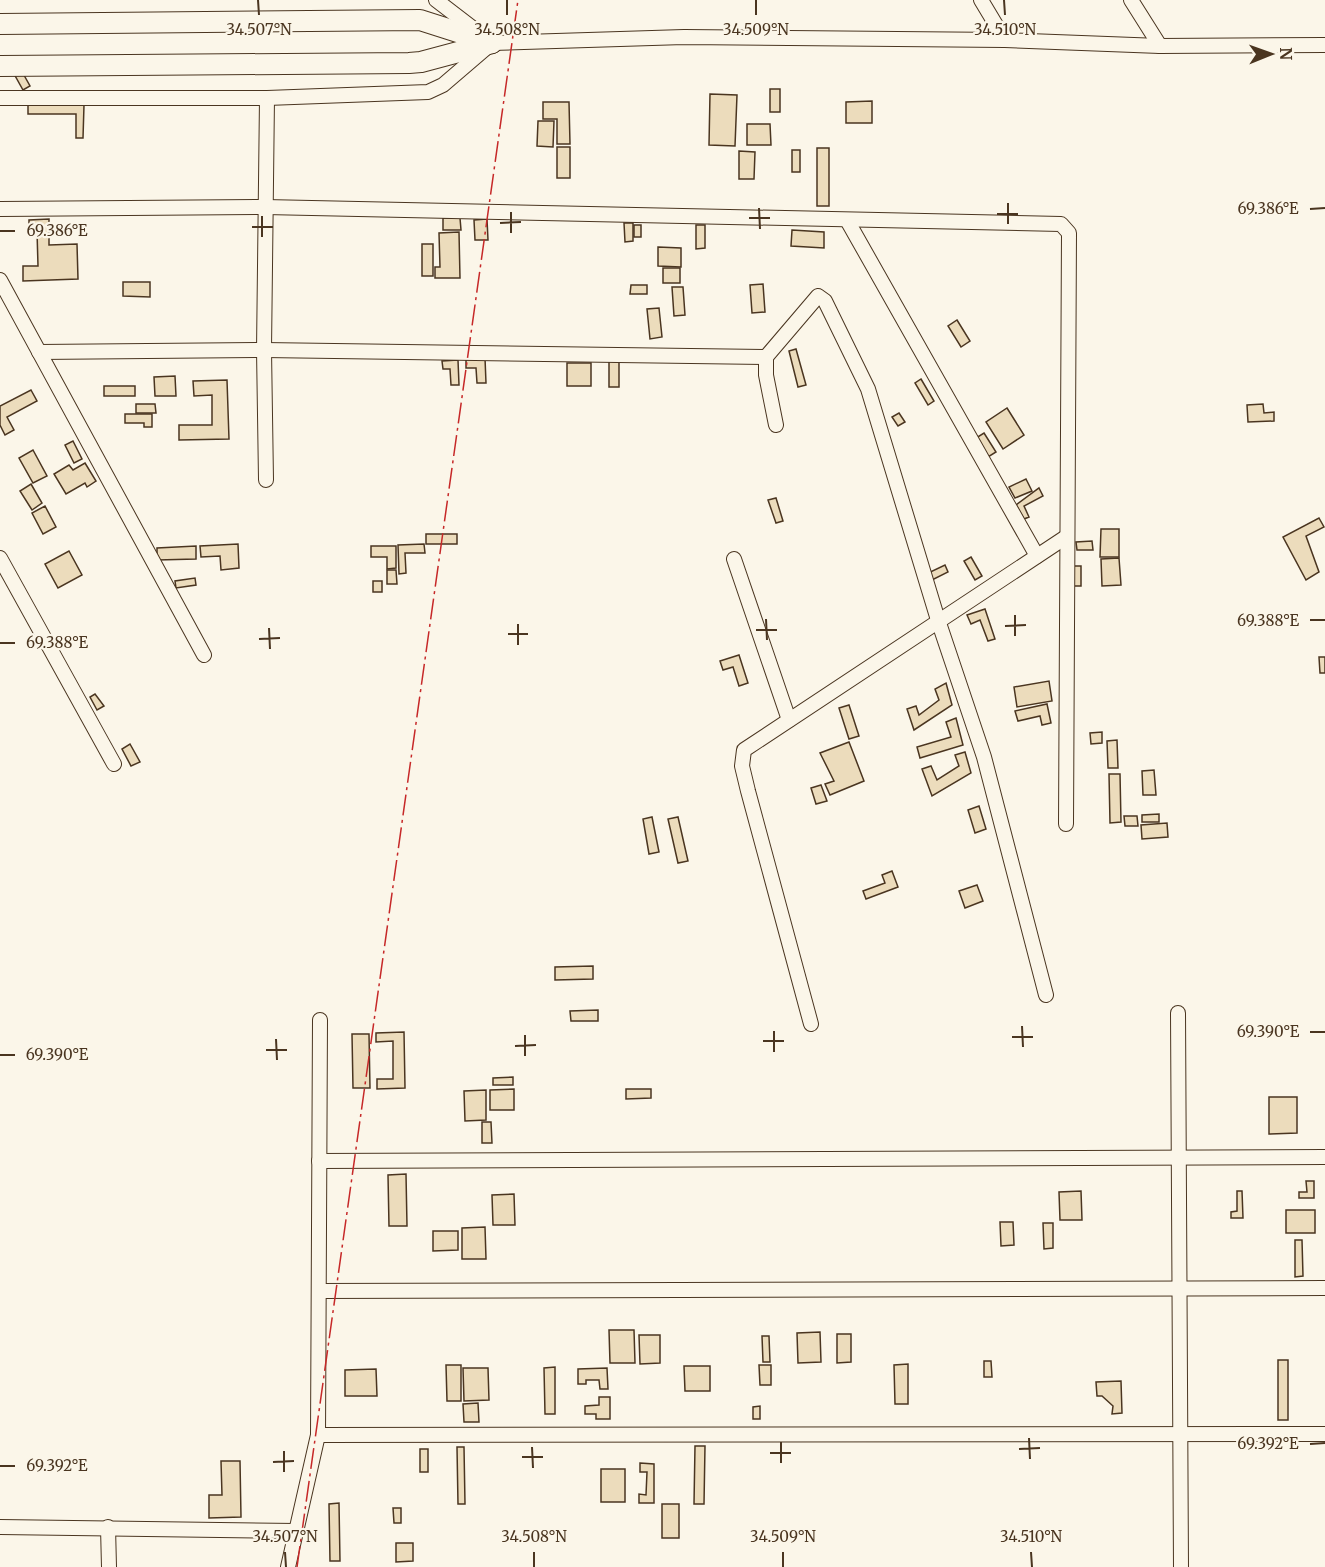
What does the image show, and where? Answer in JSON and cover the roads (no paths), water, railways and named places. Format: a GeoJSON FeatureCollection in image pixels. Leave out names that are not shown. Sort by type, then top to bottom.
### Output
{"type":"FeatureCollection","features":[{"type":"Feature","properties":{"kind":"street"},"geometry":{"type":"LineString","coordinates":[[436,0],[492,43]]}},
{"type":"Feature","properties":{"kind":"street"},"geometry":{"type":"LineString","coordinates":[[981,0],[1005,40]]}},
{"type":"Feature","properties":{"kind":"street"},"geometry":{"type":"LineString","coordinates":[[1131,0],[1160,46]]}},
{"type":"Feature","properties":{"kind":"street"},"geometry":{"type":"LineString","coordinates":[[0,24],[420,20],[492,43]]}},
{"type":"Feature","properties":{"kind":"street"},"geometry":{"type":"LineString","coordinates":[[0,66],[409,63],[422,62],[492,43],[684,37],[1005,40],[1160,46],[1325,45]]}},
{"type":"Feature","properties":{"kind":"street"},"geometry":{"type":"LineString","coordinates":[[0,98],[267,98],[428,92],[443,85],[492,43]]}},
{"type":"Feature","properties":{"kind":"street"},"geometry":{"type":"LineString","coordinates":[[266,480],[264,350],[267,98]]}},
{"type":"Feature","properties":{"kind":"street"},"geometry":{"type":"LineString","coordinates":[[0,209],[265,207],[1061,224],[1070,232],[1066,537],[1066,824]]}},
{"type":"Feature","properties":{"kind":"street"},"geometry":{"type":"LineString","coordinates":[[848,219],[1037,556]]}},
{"type":"Feature","properties":{"kind":"street"},"geometry":{"type":"LineString","coordinates":[[0,280],[204,655]]}},
{"type":"Feature","properties":{"kind":"street"},"geometry":{"type":"LineString","coordinates":[[776,424],[766,375],[766,357],[818,296],[825,301],[868,389],[938,620],[984,757],[1046,994]]}},
{"type":"Feature","properties":{"kind":"street"},"geometry":{"type":"LineString","coordinates":[[39,352],[264,350],[766,357]]}},
{"type":"Feature","properties":{"kind":"street"},"geometry":{"type":"LineString","coordinates":[[811,1024],[742,766],[744,750],[1066,537]]}},
{"type":"Feature","properties":{"kind":"street"},"geometry":{"type":"LineString","coordinates":[[0,558],[114,764]]}},
{"type":"Feature","properties":{"kind":"street"},"geometry":{"type":"LineString","coordinates":[[734,559],[789,720]]}},
{"type":"Feature","properties":{"kind":"street"},"geometry":{"type":"LineString","coordinates":[[1178,1013],[1181,1567]]}},
{"type":"Feature","properties":{"kind":"street"},"geometry":{"type":"LineString","coordinates":[[288,1567],[318,1435],[320,1020]]}},
{"type":"Feature","properties":{"kind":"street"},"geometry":{"type":"LineString","coordinates":[[319,1161],[1325,1157]]}},
{"type":"Feature","properties":{"kind":"street"},"geometry":{"type":"LineString","coordinates":[[319,1291],[1325,1288]]}},
{"type":"Feature","properties":{"kind":"street"},"geometry":{"type":"LineString","coordinates":[[318,1435],[1325,1434]]}},
{"type":"Feature","properties":{"kind":"street"},"geometry":{"type":"LineString","coordinates":[[0,1527],[296,1531]]}},
{"type":"Feature","properties":{"kind":"street"},"geometry":{"type":"LineString","coordinates":[[108,1527],[108,1567]]}}]}
